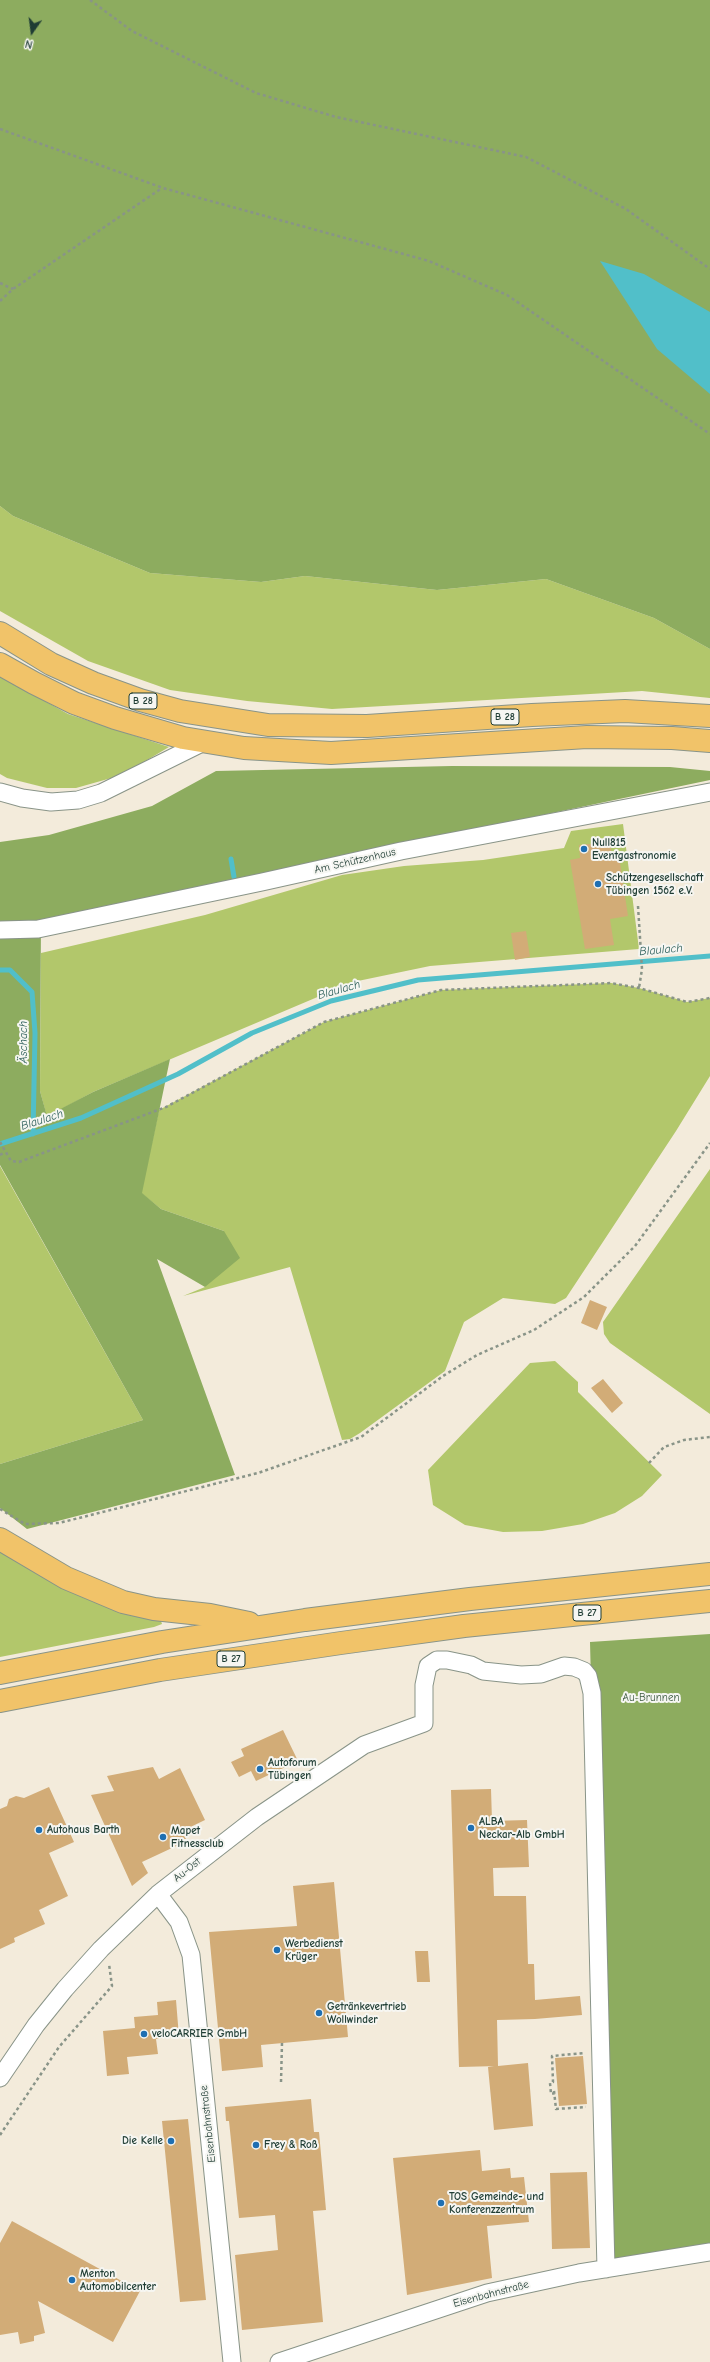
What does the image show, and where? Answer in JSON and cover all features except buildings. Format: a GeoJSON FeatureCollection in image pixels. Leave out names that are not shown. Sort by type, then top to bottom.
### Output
{"type":"FeatureCollection","features":[{"type":"Feature","properties":{"kind":"highway","name":"B 28"},"geometry":{"type":"LineString","coordinates":[[0,633],[51,664],[93,683],[140,700],[180,711],[268,725],[367,726],[532,715],[625,712],[710,716]]}},
{"type":"Feature","properties":{"kind":"highway","name":"B 28"},"geometry":{"type":"LineString","coordinates":[[0,664],[47,690],[115,718],[155,731],[204,742],[266,750],[331,753],[418,749],[588,737],[672,738],[710,741]]}},
{"type":"Feature","properties":{"kind":"highway"},"geometry":{"type":"LineString","coordinates":[[0,1539],[66,1578],[123,1602],[154,1610],[210,1615],[264,1626]]}},
{"type":"Feature","properties":{"kind":"highway"},"geometry":{"type":"LineString","coordinates":[[0,1673],[162,1642],[264,1626],[470,1599],[710,1574]]}},
{"type":"Feature","properties":{"kind":"highway","name":"B 27"},"geometry":{"type":"LineString","coordinates":[[0,1701],[160,1670],[348,1642],[464,1626],[710,1601]]}},
{"type":"Feature","properties":{"kind":"street"},"geometry":{"type":"LineString","coordinates":[[0,792],[22,798],[52,802],[78,800],[101,793],[204,742]]}},
{"type":"Feature","properties":{"kind":"street","name":"Am Schützenhaus"},"geometry":{"type":"LineString","coordinates":[[0,930],[38,929],[401,851],[710,792]]}},
{"type":"Feature","properties":{"kind":"street","name":"Au-Ost"},"geometry":{"type":"LineString","coordinates":[[0,2078],[36,2025],[65,1989],[106,1944],[158,1894],[257,1817],[364,1745],[424,1723],[425,1673],[428,1666],[437,1660],[460,1662],[483,1671],[509,1674],[541,1674],[564,1666],[584,1671],[588,1676],[592,1693],[601,2051]]}},
{"type":"Feature","properties":{"kind":"street","name":"Eisenbahnstraße"},"geometry":{"type":"LineString","coordinates":[[158,1894],[179,1922],[191,1956],[232,2362]]}},
{"type":"Feature","properties":{"kind":"street"},"geometry":{"type":"LineString","coordinates":[[601,2051],[606,2270]]}},
{"type":"Feature","properties":{"kind":"street","name":"Eisenbahnstraße"},"geometry":{"type":"LineString","coordinates":[[279,2362],[487,2293],[554,2278],[710,2252]]}},
{"type":"Feature","properties":{"kind":"path"},"geometry":{"type":"LineString","coordinates":[[90,0],[132,31],[256,93],[336,117],[526,157],[626,209],[710,269]]}},
{"type":"Feature","properties":{"kind":"path"},"geometry":{"type":"LineString","coordinates":[[0,129],[163,188],[429,261],[500,292],[710,434]]}},
{"type":"Feature","properties":{"kind":"path"},"geometry":{"type":"LineString","coordinates":[[0,301],[13,289],[163,188]]}},
{"type":"Feature","properties":{"kind":"path"},"geometry":{"type":"LineString","coordinates":[[0,283],[13,289]]}},
{"type":"Feature","properties":{"kind":"path"},"geometry":{"type":"LineString","coordinates":[[638,906],[642,955],[639,988]]}},
{"type":"Feature","properties":{"kind":"path"},"geometry":{"type":"LineString","coordinates":[[0,1142],[11,1161],[19,1162],[166,1107],[324,1022],[441,990],[611,983],[639,988],[687,1002],[710,998]]}},
{"type":"Feature","properties":{"kind":"path"},"geometry":{"type":"LineString","coordinates":[[0,1509],[25,1524],[59,1523],[258,1474],[361,1437],[443,1376],[477,1355],[534,1330],[584,1297],[635,1246],[710,1142]]}},
{"type":"Feature","properties":{"kind":"path"},"geometry":{"type":"LineString","coordinates":[[0,1155],[5,1152]]}},
{"type":"Feature","properties":{"kind":"path"},"geometry":{"type":"LineString","coordinates":[[649,1463],[664,1447],[684,1440],[710,1437]]}},
{"type":"Feature","properties":{"kind":"path"},"geometry":{"type":"LineString","coordinates":[[0,2135],[59,2047],[112,1986],[106,1944]]}},
{"type":"Feature","properties":{"kind":"path"},"geometry":{"type":"LineString","coordinates":[[280,2082],[282,2043]]}},
{"type":"Feature","properties":{"kind":"path"},"geometry":{"type":"LineString","coordinates":[[601,2051],[552,2056],[553,2082],[550,2083],[551,2094],[555,2092],[556,2109],[602,2106]]}},
{"type":"Feature","properties":{"kind":"green space"},"geometry":{"type":"Polygon","coordinates":[[[0,0],[710,0],[710,649],[654,618],[546,579],[437,590],[305,576],[261,582],[150,573],[13,516],[0,506],[0,0]]]}},
{"type":"Feature","properties":{"kind":"green space"},"geometry":{"type":"Polygon","coordinates":[[[0,506],[13,516],[150,573],[261,582],[305,576],[437,590],[546,579],[654,618],[710,649],[710,698],[642,691],[332,709],[247,701],[170,690],[88,661],[0,611],[0,506]]]}},
{"type":"Feature","properties":{"kind":"green space"},"geometry":{"type":"Polygon","coordinates":[[[0,676],[68,714],[169,747],[122,775],[76,788],[47,788],[7,778],[0,774],[0,676]]]}},
{"type":"Feature","properties":{"kind":"green space"},"geometry":{"type":"Polygon","coordinates":[[[452,766],[670,767],[710,771],[710,780],[41,920],[40,1091],[47,1116],[93,1092],[170,1059],[142,1193],[161,1209],[224,1231],[240,1258],[205,1287],[157,1259],[235,1475],[27,1529],[0,1508],[0,1464],[143,1420],[0,1165],[0,842],[49,835],[152,806],[216,771],[452,766]]]}},
{"type":"Feature","properties":{"kind":"green space"},"geometry":{"type":"Polygon","coordinates":[[[623,824],[639,949],[430,966],[353,982],[93,1092],[47,1117],[40,1091],[41,953],[205,915],[342,875],[404,866],[483,860],[564,848],[571,831],[623,824]]]}},
{"type":"Feature","properties":{"kind":"green space"},"geometry":{"type":"Polygon","coordinates":[[[611,983],[639,988],[687,1002],[710,998],[710,1076],[676,1131],[566,1298],[555,1304],[503,1298],[464,1322],[445,1371],[360,1433],[350,1439],[342,1440],[290,1267],[183,1296],[205,1287],[224,1231],[161,1209],[141,1193],[159,1110],[324,1022],[441,990],[611,983]]]}},
{"type":"Feature","properties":{"kind":"green space"},"geometry":{"type":"Polygon","coordinates":[[[0,1166],[143,1420],[0,1464],[0,1166]]]}},
{"type":"Feature","properties":{"kind":"green space"},"geometry":{"type":"Polygon","coordinates":[[[710,1169],[710,1414],[610,1343],[604,1334],[603,1322],[710,1169]]]}},
{"type":"Feature","properties":{"kind":"green space"},"geometry":{"type":"Polygon","coordinates":[[[555,1361],[578,1382],[578,1392],[662,1475],[642,1496],[615,1513],[583,1524],[542,1531],[503,1532],[465,1525],[433,1505],[428,1470],[530,1363],[555,1361]]]}},
{"type":"Feature","properties":{"kind":"green space"},"geometry":{"type":"Polygon","coordinates":[[[0,1549],[161,1621],[162,1624],[154,1627],[0,1657],[0,1549]]]}},
{"type":"Feature","properties":{"kind":"green space","name":"Au-Brunnen"},"geometry":{"type":"Polygon","coordinates":[[[710,1634],[710,2252],[606,2269],[590,1642],[710,1634]]]}},
{"type":"Feature","properties":{"kind":"water"},"geometry":{"type":"Polygon","coordinates":[[[600,261],[644,274],[710,312],[710,394],[657,349],[600,261]]]}},
{"type":"Feature","properties":{"kind":"waterway"},"geometry":{"type":"LineString","coordinates":[[231,859],[234,877]]}},
{"type":"Feature","properties":{"kind":"waterway","name":"Blaulach"},"geometry":{"type":"LineString","coordinates":[[0,1144],[81,1118],[178,1074],[252,1033],[331,1001],[418,980],[710,956]]}},
{"type":"Feature","properties":{"kind":"waterway","name":"Äschach"},"geometry":{"type":"LineString","coordinates":[[0,970],[10,970],[32,992],[35,1033],[33,1134]]}},
{"type":"Feature","properties":{"kind":"place","name":"Null815 Eventgastronomie"},"geometry":{"type":"Point","coordinates":[584,849]}},
{"type":"Feature","properties":{"kind":"place","name":"Schützengesellschaft Tübingen 1562 e.V."},"geometry":{"type":"Point","coordinates":[598,884]}},
{"type":"Feature","properties":{"kind":"place","name":"Autoforum Tübingen"},"geometry":{"type":"Point","coordinates":[260,1769]}},
{"type":"Feature","properties":{"kind":"place","name":"ALBA Neckar-Alb GmbH"},"geometry":{"type":"Point","coordinates":[471,1828]}},
{"type":"Feature","properties":{"kind":"place","name":"Autohaus Barth"},"geometry":{"type":"Point","coordinates":[39,1830]}},
{"type":"Feature","properties":{"kind":"place","name":"Mapet Fitnessclub"},"geometry":{"type":"Point","coordinates":[163,1837]}},
{"type":"Feature","properties":{"kind":"place","name":"Werbedienst Krüger"},"geometry":{"type":"Point","coordinates":[277,1950]}},
{"type":"Feature","properties":{"kind":"place","name":"Getränkevertrieb Wollwinder"},"geometry":{"type":"Point","coordinates":[319,2013]}},
{"type":"Feature","properties":{"kind":"place","name":"veloCARRIER GmbH"},"geometry":{"type":"Point","coordinates":[144,2034]}},
{"type":"Feature","properties":{"kind":"place","name":"Die Kelle"},"geometry":{"type":"Point","coordinates":[171,2141]}},
{"type":"Feature","properties":{"kind":"place","name":"Frey & Roß"},"geometry":{"type":"Point","coordinates":[256,2145]}},
{"type":"Feature","properties":{"kind":"place","name":"TOS Gemeinde- und Konferenzzentrum"},"geometry":{"type":"Point","coordinates":[441,2203]}},
{"type":"Feature","properties":{"kind":"place","name":"Menton Automobilcenter"},"geometry":{"type":"Point","coordinates":[72,2280]}}]}
